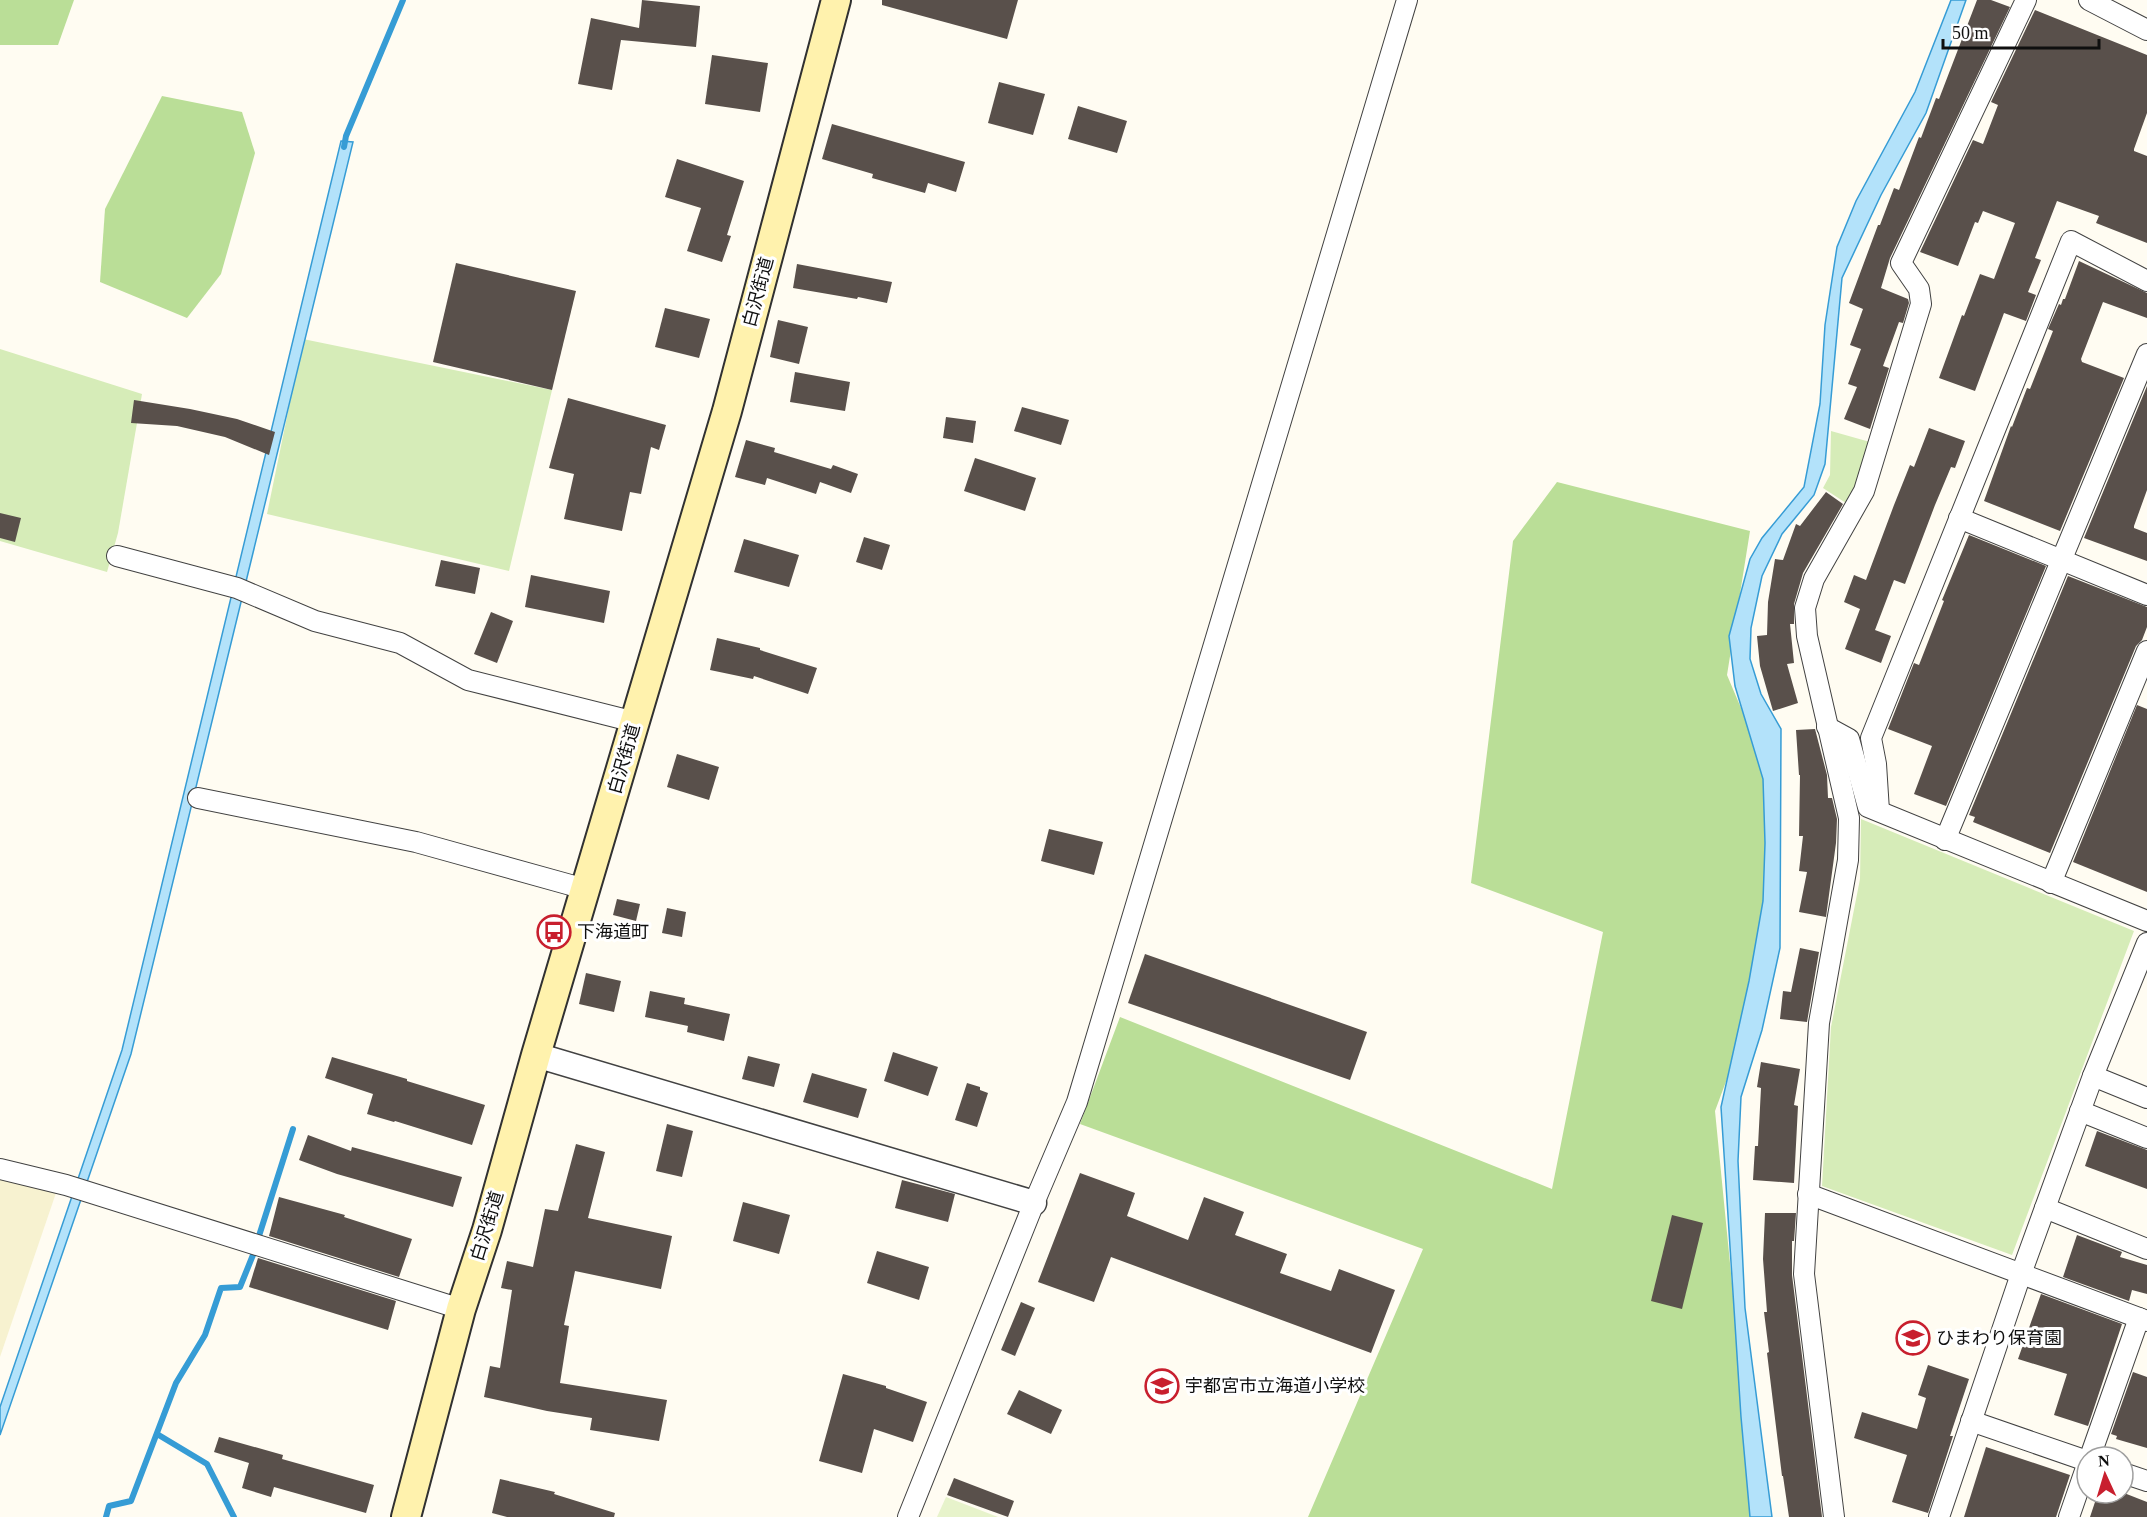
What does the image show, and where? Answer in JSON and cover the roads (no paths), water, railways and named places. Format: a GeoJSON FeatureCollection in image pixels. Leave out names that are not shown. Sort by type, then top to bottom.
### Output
{"type":"FeatureCollection","features":[{"type":"Feature","properties":{"kind":"main road","name":"白沢街道"},"geometry":{"type":"LineString","coordinates":[[406,1517],[461,1309],[487,1230],[536,1055],[727,411],[836,0]]}},
{"type":"Feature","properties":{"kind":"street"},"geometry":{"type":"LineString","coordinates":[[908,1517],[1077,1102],[1407,0]]}},
{"type":"Feature","properties":{"kind":"street"},"geometry":{"type":"LineString","coordinates":[[1834,1517],[1804,1274],[1819,1023],[1848,860],[1849,818],[1807,636],[1805,608],[1814,579],[1864,491],[1921,304],[1919,289],[1901,263],[2026,0]]}},
{"type":"Feature","properties":{"kind":"street"},"geometry":{"type":"LineString","coordinates":[[2089,0],[2147,30]]}},
{"type":"Feature","properties":{"kind":"street"},"geometry":{"type":"LineString","coordinates":[[1879,811],[1876,764],[1871,738],[2072,241],[2147,281]]}},
{"type":"Feature","properties":{"kind":"street"},"geometry":{"type":"LineString","coordinates":[[1945,840],[2147,354]]}},
{"type":"Feature","properties":{"kind":"street"},"geometry":{"type":"LineString","coordinates":[[1959,518],[2147,594]]}},
{"type":"Feature","properties":{"kind":"street"},"geometry":{"type":"LineString","coordinates":[[117,555],[237,588],[315,621],[400,643],[468,680],[634,722]]}},
{"type":"Feature","properties":{"kind":"street"},"geometry":{"type":"LineString","coordinates":[[2051,883],[2147,651]]}},
{"type":"Feature","properties":{"kind":"street"},"geometry":{"type":"LineString","coordinates":[[1827,727],[1849,739],[1868,807],[2147,921]]}},
{"type":"Feature","properties":{"kind":"street"},"geometry":{"type":"LineString","coordinates":[[198,798],[416,842],[585,889]]}},
{"type":"Feature","properties":{"kind":"street"},"geometry":{"type":"LineString","coordinates":[[1939,1517],[2021,1274],[2080,1111],[2147,943]]}},
{"type":"Feature","properties":{"kind":"street"},"geometry":{"type":"LineString","coordinates":[[536,1055],[1034,1203]]}},
{"type":"Feature","properties":{"kind":"street"},"geometry":{"type":"LineString","coordinates":[[2093,1076],[2147,1098]]}},
{"type":"Feature","properties":{"kind":"street"},"geometry":{"type":"LineString","coordinates":[[2080,1111],[2147,1138]]}},
{"type":"Feature","properties":{"kind":"street"},"geometry":{"type":"LineString","coordinates":[[0,1168],[66,1185],[461,1309]]}},
{"type":"Feature","properties":{"kind":"street"},"geometry":{"type":"LineString","coordinates":[[1808,1194],[2143,1320],[2095,1445]]}},
{"type":"Feature","properties":{"kind":"street"},"geometry":{"type":"LineString","coordinates":[[2045,1208],[2147,1249]]}},
{"type":"Feature","properties":{"kind":"street"},"geometry":{"type":"LineString","coordinates":[[1971,1421],[2075,1457]]}},
{"type":"Feature","properties":{"kind":"street"},"geometry":{"type":"LineString","coordinates":[[2069,1517],[2075,1500]]}},
{"type":"Feature","properties":{"kind":"water"},"geometry":{"type":"Polygon","coordinates":[[[1951,0],[1966,0],[1926,113],[1881,195],[1842,278],[1825,464],[1814,495],[1782,534],[1762,576],[1751,628],[1750,659],[1761,694],[1781,729],[1780,948],[1762,1030],[1741,1097],[1738,1161],[1745,1308],[1772,1517],[1750,1517],[1741,1417],[1721,1107],[1749,981],[1763,901],[1765,843],[1763,779],[1735,686],[1729,636],[1750,559],[1762,538],[1804,487],[1820,404],[1825,325],[1837,247],[1856,201],[1915,92],[1951,0]]]}},
{"type":"Feature","properties":{"kind":"water"},"geometry":{"type":"Polygon","coordinates":[[[341,141],[353,142],[131,1054],[0,1435],[0,1407],[122,1050],[341,141]]]}},
{"type":"Feature","properties":{"kind":"waterway"},"geometry":{"type":"LineString","coordinates":[[344,147],[346,136],[403,0]]}},
{"type":"Feature","properties":{"kind":"waterway"},"geometry":{"type":"LineString","coordinates":[[258,1239],[293,1129]]}},
{"type":"Feature","properties":{"kind":"waterway"},"geometry":{"type":"LineString","coordinates":[[106,1517],[109,1506],[131,1501],[176,1383],[205,1335],[221,1288],[240,1287],[255,1250]]}},
{"type":"Feature","properties":{"kind":"waterway"},"geometry":{"type":"LineString","coordinates":[[157,1434],[207,1464],[234,1517]]}},
{"type":"Feature","properties":{"kind":"place","name":"下海道町"},"geometry":{"type":"Point","coordinates":[554,932]}},
{"type":"Feature","properties":{"kind":"place","name":"ひまわり保育園"},"geometry":{"type":"Point","coordinates":[1913,1338]}},
{"type":"Feature","properties":{"kind":"place","name":"宇都宮市立海道小学校"},"geometry":{"type":"Point","coordinates":[1162,1386]}}]}
